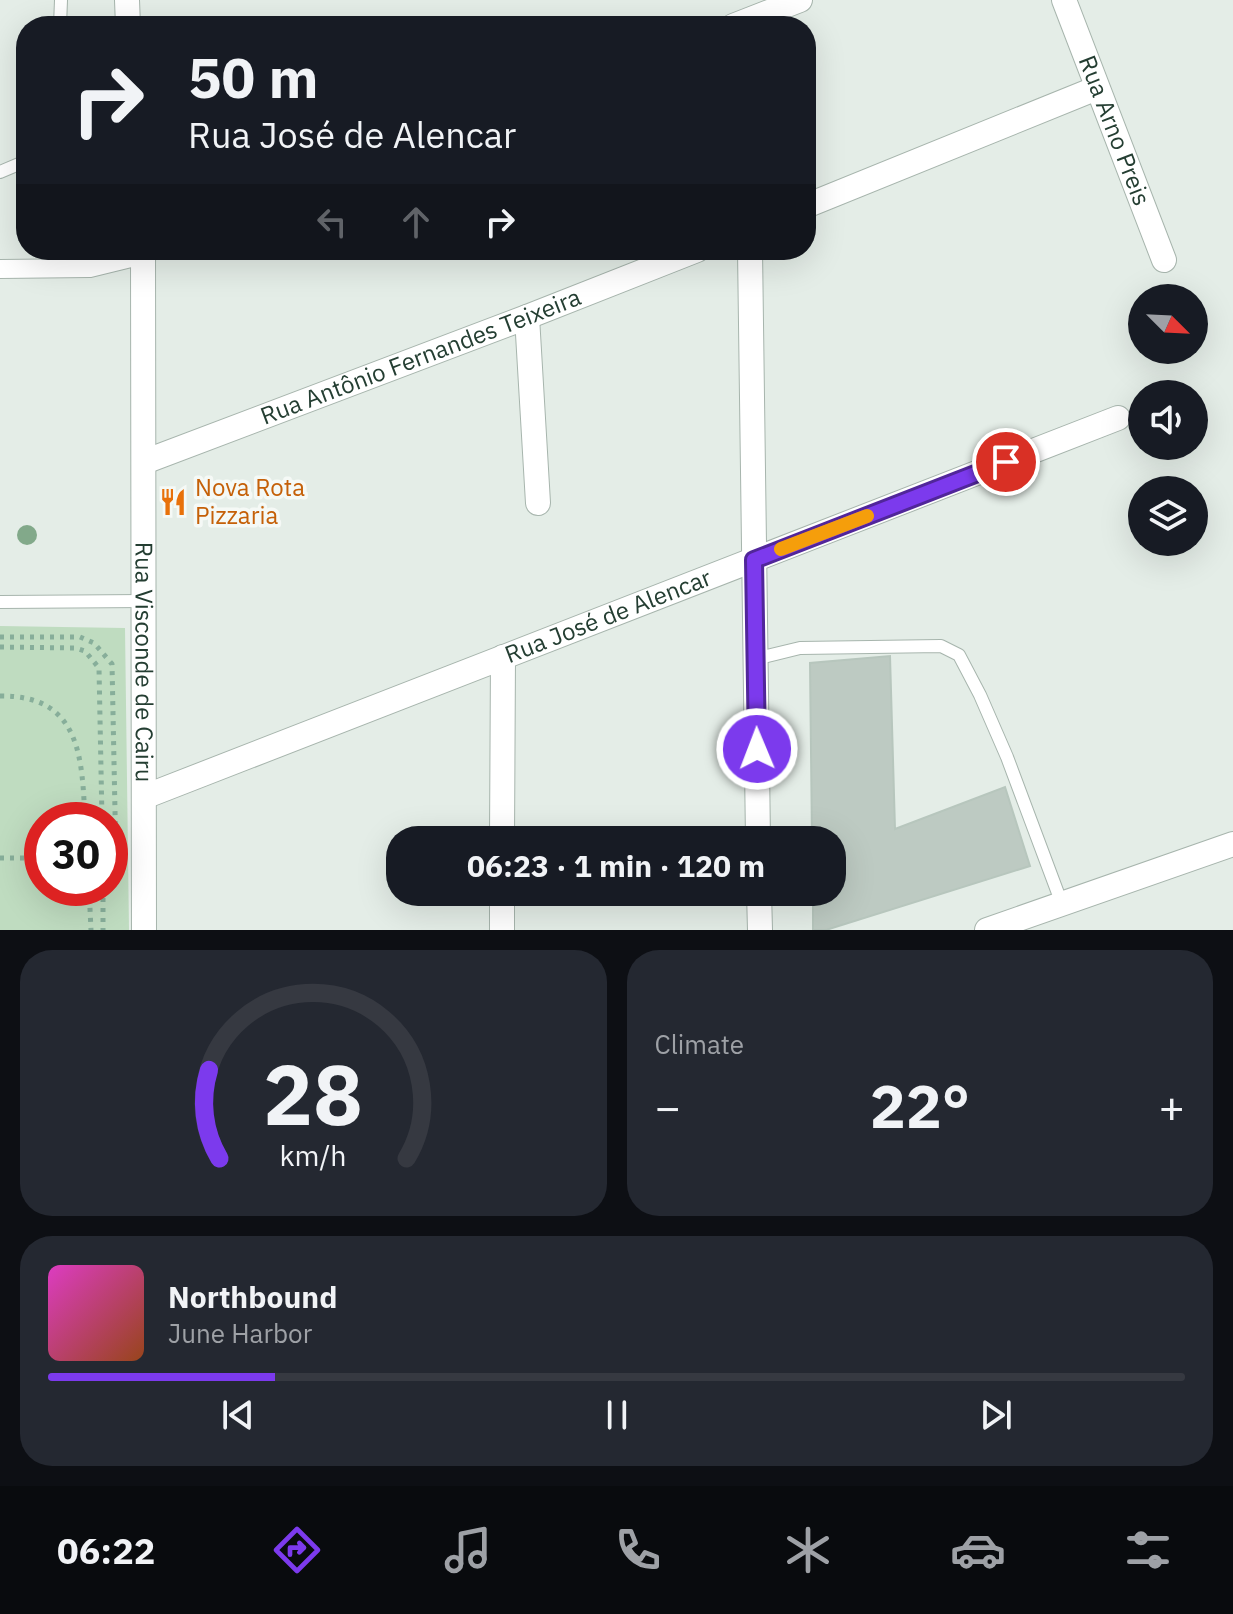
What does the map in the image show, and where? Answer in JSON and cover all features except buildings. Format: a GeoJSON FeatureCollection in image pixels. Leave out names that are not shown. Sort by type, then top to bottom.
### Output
{"type":"FeatureCollection","features":[{"type":"Feature","properties":{"kind":"street"},"geometry":{"type":"LineString","coordinates":[[748,16],[800,0]]}},
{"type":"Feature","properties":{"kind":"street","name":"Rua Arno Preis"},"geometry":{"type":"LineString","coordinates":[[1064,0],[1164,260]]}},
{"type":"Feature","properties":{"kind":"street"},"geometry":{"type":"LineString","coordinates":[[816,202],[1097,88]]}},
{"type":"Feature","properties":{"kind":"street"},"geometry":{"type":"LineString","coordinates":[[0,269],[90,268],[119,260]]}},
{"type":"Feature","properties":{"kind":"street","name":"Rua Visconde de Cairu"},"geometry":{"type":"LineString","coordinates":[[144,930],[144,462],[148,260]]}},
{"type":"Feature","properties":{"kind":"street","name":"Rua Antônio Fernandes Teixeira"},"geometry":{"type":"LineString","coordinates":[[144,462],[672,260]]}},
{"type":"Feature","properties":{"kind":"street"},"geometry":{"type":"LineString","coordinates":[[750,260],[758,826]]}},
{"type":"Feature","properties":{"kind":"street"},"geometry":{"type":"LineString","coordinates":[[527,317],[538,503]]}},
{"type":"Feature","properties":{"kind":"street","name":"Rua José de Alencar"},"geometry":{"type":"LineString","coordinates":[[144,797],[1118,418]]}},
{"type":"Feature","properties":{"kind":"street"},"geometry":{"type":"LineString","coordinates":[[502,826],[503,657]]}},
{"type":"Feature","properties":{"kind":"street"},"geometry":{"type":"LineString","coordinates":[[987,930],[1233,844]]}},
{"type":"Feature","properties":{"kind":"street"},"geometry":{"type":"LineString","coordinates":[[502,906],[502,930]]}},
{"type":"Feature","properties":{"kind":"street"},"geometry":{"type":"LineString","coordinates":[[759,906],[760,930]]}},
{"type":"Feature","properties":{"kind":"lane"},"geometry":{"type":"LineString","coordinates":[[0,602],[145,601]]}},
{"type":"Feature","properties":{"kind":"lane"},"geometry":{"type":"LineString","coordinates":[[755,659],[800,648],[941,646],[959,655],[1007,757],[1062,904]]}},
{"type":"Feature","properties":{"kind":"path"},"geometry":{"type":"LineString","coordinates":[[0,637],[80,637],[94,643],[112,664],[115,802]]}},
{"type":"Feature","properties":{"kind":"path"},"geometry":{"type":"LineString","coordinates":[[0,647],[76,648],[85,651],[99,668],[102,802]]}},
{"type":"Feature","properties":{"kind":"path"},"geometry":{"type":"LineString","coordinates":[[0,696],[13,696],[46,705],[66,721],[82,760],[84,802]]}},
{"type":"Feature","properties":{"kind":"path"},"geometry":{"type":"LineString","coordinates":[[0,858],[24,858]]}},
{"type":"Feature","properties":{"kind":"path"},"geometry":{"type":"LineString","coordinates":[[90,906],[91,930]]}},
{"type":"Feature","properties":{"kind":"path"},"geometry":{"type":"LineString","coordinates":[[103,906],[103,930]]}},
{"type":"Feature","properties":{"kind":"green space"},"geometry":{"type":"Polygon","coordinates":[[[0,626],[125,628],[127,802],[24,802],[24,906],[128,906],[128,854],[129,930],[0,930],[0,626]]]}},
{"type":"Feature","properties":{"kind":"slow traffic"},"geometry":{"type":"LineString","coordinates":[[781,549],[867,516]]}},
{"type":"Feature","properties":{"kind":"place","name":"Nova Rota Pizzaria"},"geometry":{"type":"Point","coordinates":[173,502]}},
{"type":"Feature","properties":{"kind":"route"},"geometry":{"type":"LineString","coordinates":[[757,749],[754,560],[1006,462]]}}]}
